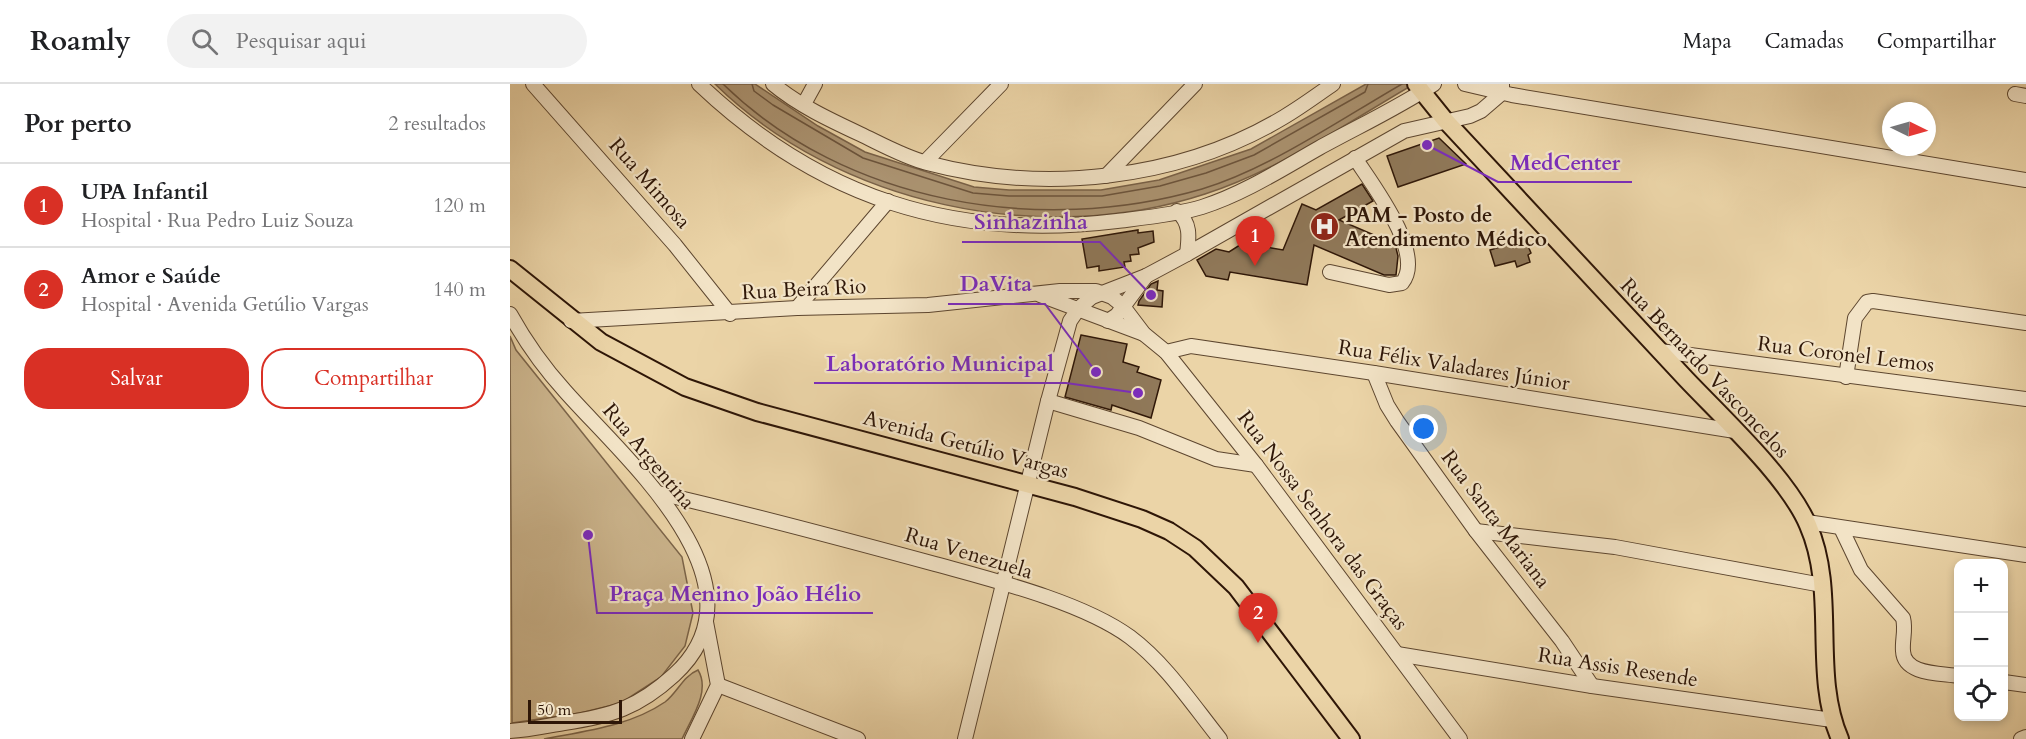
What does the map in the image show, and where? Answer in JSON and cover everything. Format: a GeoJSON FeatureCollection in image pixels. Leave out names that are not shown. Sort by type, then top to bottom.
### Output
{"type":"FeatureCollection","features":[{"type":"Feature","properties":{"kind":"main road","name":"Rua Bernardo Vasconcelos"},"geometry":{"type":"LineString","coordinates":[[1423,87],[1445,120],[1735,431],[1791,495],[1807,522],[1816,544],[1822,585],[1828,689],[1832,720],[1840,739]]}},
{"type":"Feature","properties":{"kind":"main road","name":"Avenida Getúlio Vargas"},"geometry":{"type":"LineString","coordinates":[[511,272],[571,321],[621,355],[675,382],[715,398],[757,412],[1028,483],[1142,519],[1167,530],[1195,548],[1236,587],[1351,739]]}},
{"type":"Feature","properties":{"kind":"street","name":"Rua Mimosa"},"geometry":{"type":"LineString","coordinates":[[533,84],[675,245],[730,314]]}},
{"type":"Feature","properties":{"kind":"street"},"geometry":{"type":"LineString","coordinates":[[699,84],[751,130],[788,157],[820,174],[888,201],[958,220],[1024,226],[1103,222],[1201,208],[1269,176],[1423,87]]}},
{"type":"Feature","properties":{"kind":"street"},"geometry":{"type":"LineString","coordinates":[[804,104],[815,84]]}},
{"type":"Feature","properties":{"kind":"street"},"geometry":{"type":"LineString","coordinates":[[925,162],[1001,84]]}},
{"type":"Feature","properties":{"kind":"street"},"geometry":{"type":"LineString","coordinates":[[1106,176],[1195,84]]}},
{"type":"Feature","properties":{"kind":"street"},"geometry":{"type":"LineString","coordinates":[[780,86],[804,104],[860,134],[925,162],[1002,176],[1064,179],[1106,176],[1172,163],[1238,139],[1283,118],[1333,84]]}},
{"type":"Feature","properties":{"kind":"street"},"geometry":{"type":"LineString","coordinates":[[1465,84],[1502,88],[1959,171],[2026,180]]}},
{"type":"Feature","properties":{"kind":"street","name":"Rua Beira Rio"},"geometry":{"type":"LineString","coordinates":[[1079,308],[1092,297],[1146,276],[1187,255],[1206,242],[1404,131],[1480,111],[1502,88]]}},
{"type":"Feature","properties":{"kind":"street"},"geometry":{"type":"LineString","coordinates":[[1330,272],[1389,285],[1402,283],[1407,278],[1408,254],[1403,241],[1390,213],[1354,158]]}},
{"type":"Feature","properties":{"kind":"street"},"geometry":{"type":"LineString","coordinates":[[797,308],[888,201]]}},
{"type":"Feature","properties":{"kind":"street"},"geometry":{"type":"LineString","coordinates":[[1201,208],[1192,218],[1190,227],[1195,238],[1206,242]]}},
{"type":"Feature","properties":{"kind":"street"},"geometry":{"type":"LineString","coordinates":[[1177,211],[1188,227],[1187,255]]}},
{"type":"Feature","properties":{"kind":"street","name":"Rua Beira Rio"},"geometry":{"type":"LineString","coordinates":[[1038,294],[1102,318],[1117,315],[1122,305],[1146,276]]}},
{"type":"Feature","properties":{"kind":"street","name":"Rua Beira Rio"},"geometry":{"type":"LineString","coordinates":[[571,321],[730,314],[797,308],[928,305],[1073,290],[1104,293],[1122,305]]}},
{"type":"Feature","properties":{"kind":"street"},"geometry":{"type":"LineString","coordinates":[[1102,318],[1104,293]]}},
{"type":"Feature","properties":{"kind":"street"},"geometry":{"type":"LineString","coordinates":[[1846,377],[1855,318],[1867,302],[2026,323]]}},
{"type":"Feature","properties":{"kind":"street","name":"Rua Nossa Senhora das Graças"},"geometry":{"type":"LineString","coordinates":[[1122,305],[1144,334],[1166,352],[1256,465],[1460,739]]}},
{"type":"Feature","properties":{"kind":"street"},"geometry":{"type":"LineString","coordinates":[[965,739],[1048,401],[1070,321],[1079,308]]}},
{"type":"Feature","properties":{"kind":"street","name":"Rua Argentina"},"geometry":{"type":"LineString","coordinates":[[510,314],[533,350],[565,391],[658,493],[690,542],[700,566],[706,603],[705,618],[692,655],[665,683],[638,703],[599,717],[510,731]]}},
{"type":"Feature","properties":{"kind":"street","name":"Rua Nossa Senhora das Graças"},"geometry":{"type":"LineString","coordinates":[[1102,318],[1144,334]]}},
{"type":"Feature","properties":{"kind":"street","name":"Rua Félix Valadares Júnior"},"geometry":{"type":"LineString","coordinates":[[1166,352],[1191,346],[1735,431]]}},
{"type":"Feature","properties":{"kind":"street","name":"Rua Coronel Lemos"},"geometry":{"type":"LineString","coordinates":[[1660,351],[1846,377],[1997,393],[2026,399]]}},
{"type":"Feature","properties":{"kind":"street","name":"Rua Santa Mariana"},"geometry":{"type":"LineString","coordinates":[[1374,373],[1397,421],[1476,531],[1562,641],[1592,686]]}},
{"type":"Feature","properties":{"kind":"street"},"geometry":{"type":"LineString","coordinates":[[1048,401],[1138,428],[1216,459],[1256,465]]}},
{"type":"Feature","properties":{"kind":"street","name":"Rua Venezuela"},"geometry":{"type":"LineString","coordinates":[[658,493],[748,513],[1003,583],[1085,613],[1130,637],[1170,675],[1220,739]]}},
{"type":"Feature","properties":{"kind":"street"},"geometry":{"type":"LineString","coordinates":[[1807,522],[2026,555]]}},
{"type":"Feature","properties":{"kind":"street"},"geometry":{"type":"LineString","coordinates":[[1841,528],[1862,570],[1903,618],[1903,654],[1906,661],[1917,670],[1954,675]]}},
{"type":"Feature","properties":{"kind":"street"},"geometry":{"type":"LineString","coordinates":[[1476,531],[1615,547],[1822,585]]}},
{"type":"Feature","properties":{"kind":"street"},"geometry":{"type":"LineString","coordinates":[[692,739],[718,685],[705,618]]}},
{"type":"Feature","properties":{"kind":"street","name":"Rua Assis Resende"},"geometry":{"type":"LineString","coordinates":[[1397,654],[1592,686],[1832,720]]}},
{"type":"Feature","properties":{"kind":"street"},"geometry":{"type":"LineString","coordinates":[[2008,683],[2026,685]]}},
{"type":"Feature","properties":{"kind":"street"},"geometry":{"type":"LineString","coordinates":[[718,685],[858,739]]}},
{"type":"Feature","properties":{"kind":"street"},"geometry":{"type":"LineString","coordinates":[[2021,739],[2026,737]]}},
{"type":"Feature","properties":{"kind":"shaded area"},"geometry":{"type":"Polygon","coordinates":[[[510,336],[516,350],[682,557],[693,613],[685,646],[661,677],[621,703],[580,713],[512,723],[510,336]]]}},
{"type":"Feature","properties":{"kind":"shaded area"},"geometry":{"type":"Polygon","coordinates":[[[698,670],[701,678],[701,696],[682,739],[544,739],[591,730],[637,717],[665,702],[688,676],[698,670]]]}},
{"type":"Feature","properties":{"kind":"water"},"geometry":{"type":"Polygon","coordinates":[[[715,84],[755,84],[818,126],[865,152],[974,187],[1009,190],[1101,190],[1159,180],[1251,149],[1366,84],[1414,84],[1312,145],[1232,184],[1205,194],[1142,210],[1077,217],[1010,215],[945,205],[881,186],[820,160],[765,126],[715,84]]]}},
{"type":"Feature","properties":{"kind":"building"},"geometry":{"type":"Polygon","coordinates":[[[1439,138],[1466,164],[1398,187],[1387,156],[1439,138]]]}},
{"type":"Feature","properties":{"kind":"building"},"geometry":{"type":"Polygon","coordinates":[[[1362,184],[1373,201],[1339,220],[1395,244],[1398,256],[1396,275],[1384,275],[1314,245],[1307,285],[1230,272],[1228,280],[1206,276],[1197,260],[1216,249],[1229,252],[1243,243],[1283,250],[1302,204],[1316,210],[1362,184]]]}},
{"type":"Feature","properties":{"kind":"building"},"geometry":{"type":"Polygon","coordinates":[[[1138,230],[1138,233],[1153,231],[1154,242],[1138,248],[1139,254],[1130,255],[1131,261],[1124,262],[1125,267],[1099,271],[1099,266],[1087,268],[1082,239],[1138,230]]]}},
{"type":"Feature","properties":{"kind":"building"},"geometry":{"type":"Polygon","coordinates":[[[1525,239],[1531,253],[1528,255],[1530,262],[1517,267],[1515,261],[1495,266],[1490,250],[1525,239]]]}},
{"type":"Feature","properties":{"kind":"building"},"geometry":{"type":"Polygon","coordinates":[[[1158,281],[1157,290],[1163,291],[1162,307],[1138,305],[1151,284],[1158,281]]]}},
{"type":"Feature","properties":{"kind":"building"},"geometry":{"type":"Polygon","coordinates":[[[1081,335],[1127,344],[1123,362],[1139,367],[1137,372],[1161,380],[1151,418],[1112,405],[1111,410],[1065,397],[1081,335]]]}},
{"type":"Feature","properties":{"kind":"place","name":"MedCenter"},"geometry":{"type":"Point","coordinates":[1427,145]}},
{"type":"Feature","properties":{"kind":"place","name":"PAM - Posto de Atendimento Médico"},"geometry":{"type":"Point","coordinates":[1324,227]}},
{"type":"Feature","properties":{"kind":"place","name":"UPA Infantil"},"geometry":{"type":"Point","coordinates":[1255,266]}},
{"type":"Feature","properties":{"kind":"place","name":"Sinhazinha"},"geometry":{"type":"Point","coordinates":[1151,295]}},
{"type":"Feature","properties":{"kind":"place","name":"DaVita"},"geometry":{"type":"Point","coordinates":[1096,372]}},
{"type":"Feature","properties":{"kind":"place","name":"Laboratório Municipal"},"geometry":{"type":"Point","coordinates":[1138,393]}},
{"type":"Feature","properties":{"kind":"place","name":"Praça Menino João Hélio"},"geometry":{"type":"Point","coordinates":[588,535]}},
{"type":"Feature","properties":{"kind":"place","name":"Amor e Saúde"},"geometry":{"type":"Point","coordinates":[1258,643]}}]}
